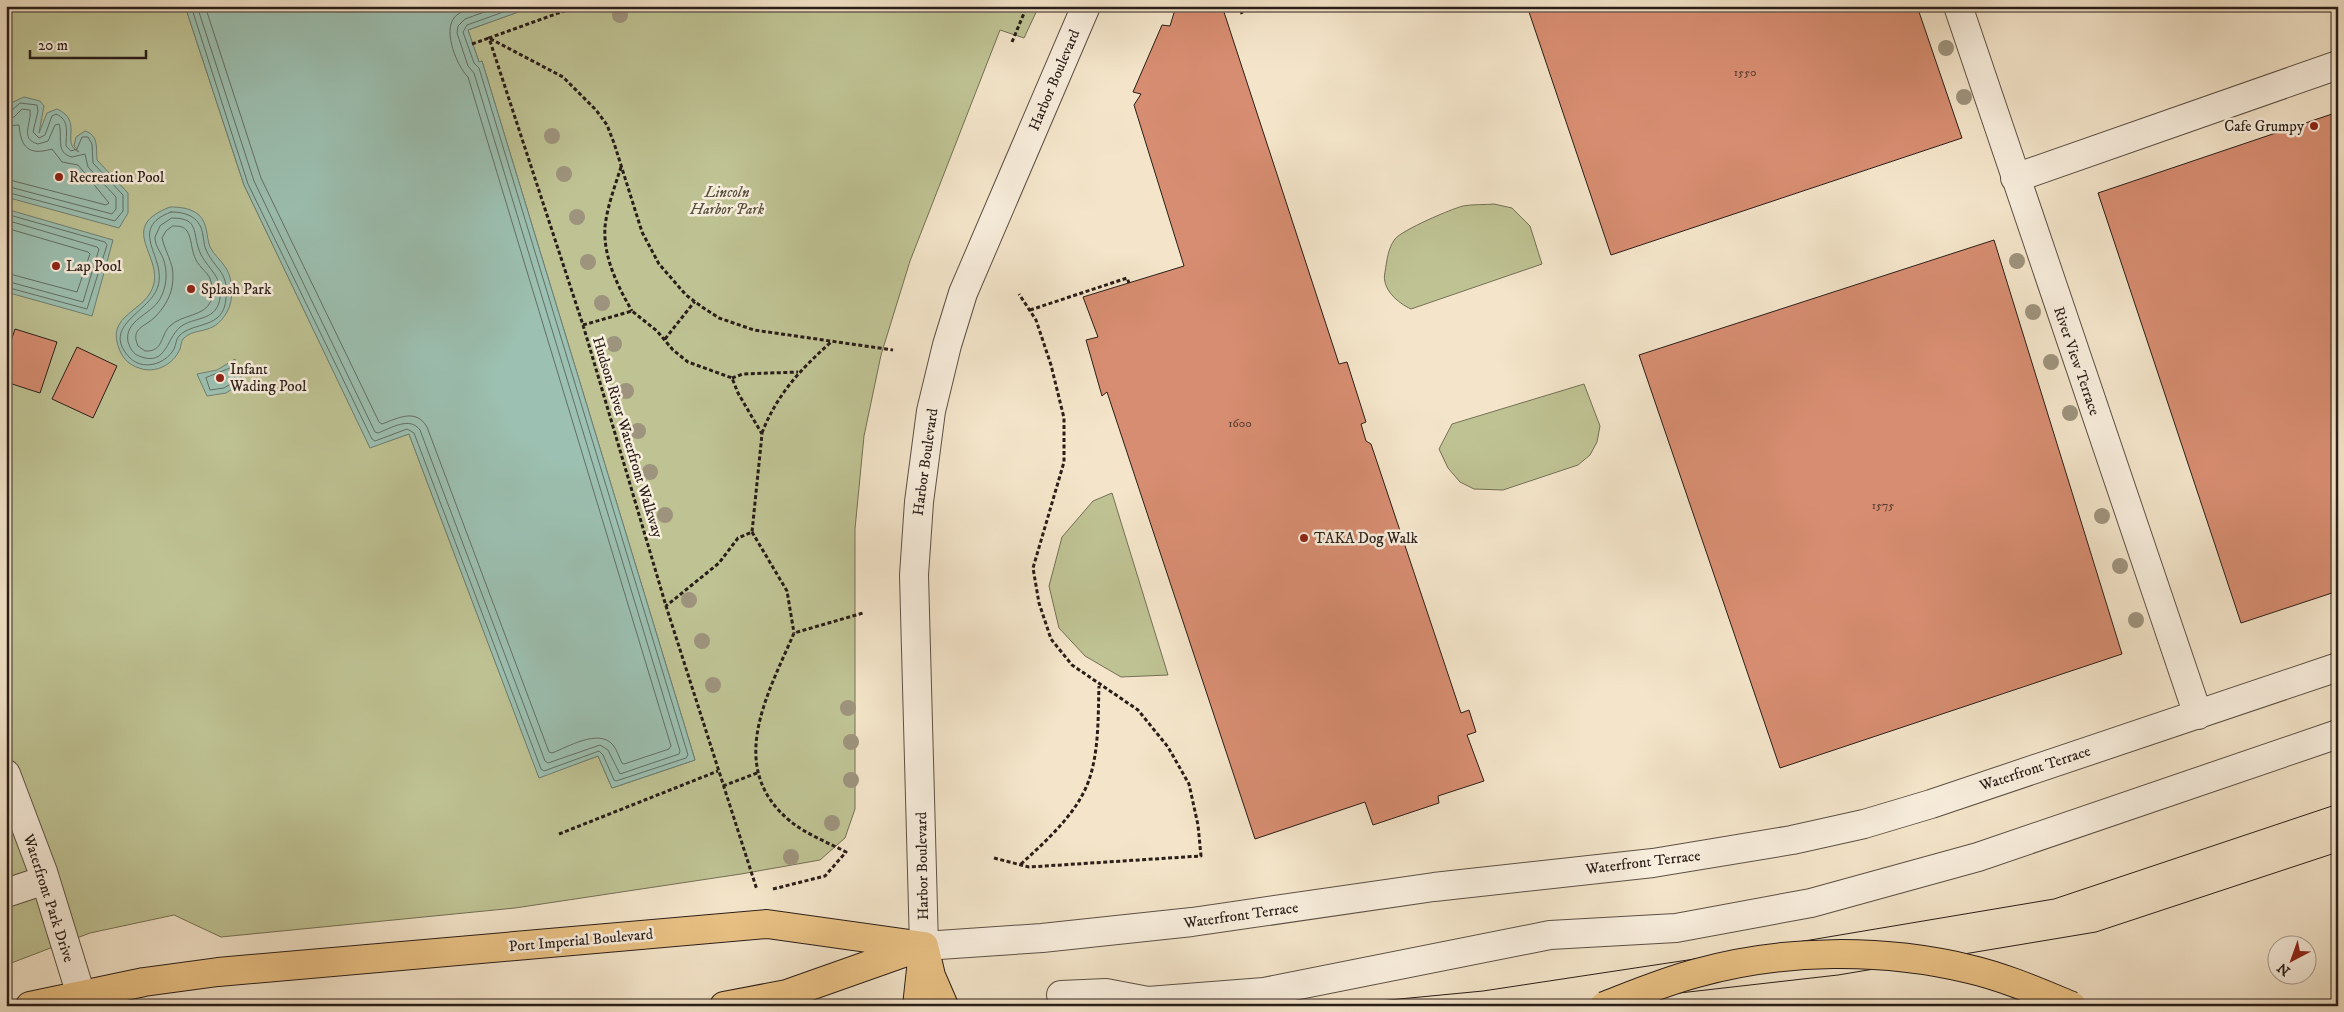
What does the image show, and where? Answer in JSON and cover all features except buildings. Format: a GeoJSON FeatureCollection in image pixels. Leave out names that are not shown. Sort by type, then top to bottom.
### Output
{"type":"FeatureCollection","features":[{"type":"Feature","properties":{"kind":"main road","name":"Port Imperial Boulevard"},"geometry":{"type":"LineString","coordinates":[[30,1006],[81,1000],[144,982],[218,972],[767,924],[924,946]]}},
{"type":"Feature","properties":{"kind":"main road"},"geometry":{"type":"LineString","coordinates":[[724,1006],[787,994],[924,946]]}},
{"type":"Feature","properties":{"kind":"main road"},"geometry":{"type":"LineString","coordinates":[[918,1006],[924,946]]}},
{"type":"Feature","properties":{"kind":"main road"},"geometry":{"type":"LineString","coordinates":[[924,946],[931,976],[944,1006]]}},
{"type":"Feature","properties":{"kind":"main road"},"geometry":{"type":"LineString","coordinates":[[1604,1006],[1698,972],[1785,957],[1838,954],[1930,960],[1970,969],[2019,984],[2072,1006]]}},
{"type":"Feature","properties":{"kind":"street","name":"Harbor Boulevard"},"geometry":{"type":"LineString","coordinates":[[924,946],[914,575],[919,502],[931,411],[943,361],[963,293],[1086,6]]}},
{"type":"Feature","properties":{"kind":"street","name":"River View Terrace"},"geometry":{"type":"LineString","coordinates":[[1958,6],[2198,715]]}},
{"type":"Feature","properties":{"kind":"street"},"geometry":{"type":"LineString","coordinates":[[2015,178],[2338,64]]}},
{"type":"Feature","properties":{"kind":"street","name":"Waterfront Terrace"},"geometry":{"type":"LineString","coordinates":[[924,946],[1042,938],[1192,922],[1434,888],[1653,863],[1792,840],[1864,824],[1930,804],[2338,667]]}},
{"type":"Feature","properties":{"kind":"street"},"geometry":{"type":"LineString","coordinates":[[1060,995],[1106,993],[1148,1001],[1264,992],[1550,935],[1676,928],[1811,904],[1978,857],[2338,734]]}},
{"type":"Feature","properties":{"kind":"street","name":"Waterfront Park Drive"},"geometry":{"type":"LineString","coordinates":[[6,774],[45,880],[81,1000]]}},
{"type":"Feature","properties":{"kind":"street"},"geometry":{"type":"LineString","coordinates":[[6,892],[45,880]]}},
{"type":"Feature","properties":{"kind":"path"},"geometry":{"type":"LineString","coordinates":[[472,44],[578,6]]}},
{"type":"Feature","properties":{"kind":"path"},"geometry":{"type":"LineString","coordinates":[[1012,42],[1027,6]]}},
{"type":"Feature","properties":{"kind":"path"},"geometry":{"type":"LineString","coordinates":[[1239,6],[1242,14]]}},
{"type":"Feature","properties":{"kind":"path"},"geometry":{"type":"LineString","coordinates":[[489,38],[562,77],[580,93],[607,125],[642,232],[655,256],[672,280],[694,301],[719,318],[748,328],[893,350]]}},
{"type":"Feature","properties":{"kind":"path","name":"Hudson River Waterfront Walkway"},"geometry":{"type":"LineString","coordinates":[[489,38],[583,325],[666,606],[722,786],[758,893]]}},
{"type":"Feature","properties":{"kind":"path"},"geometry":{"type":"LineString","coordinates":[[621,167],[605,228],[609,258],[620,289],[632,311],[665,339],[673,350],[688,362],[732,378],[743,374],[798,372]]}},
{"type":"Feature","properties":{"kind":"path"},"geometry":{"type":"LineString","coordinates":[[1030,310],[1127,278],[1129,283]]}},
{"type":"Feature","properties":{"kind":"path"},"geometry":{"type":"LineString","coordinates":[[994,858],[1030,867],[1201,856],[1198,825],[1189,784],[1168,747],[1138,710],[1072,665],[1051,639],[1039,603],[1033,568],[1064,462],[1064,418],[1051,364],[1036,320],[1019,294]]}},
{"type":"Feature","properties":{"kind":"path"},"geometry":{"type":"LineString","coordinates":[[665,339],[694,301]]}},
{"type":"Feature","properties":{"kind":"path"},"geometry":{"type":"LineString","coordinates":[[583,325],[632,311]]}},
{"type":"Feature","properties":{"kind":"path"},"geometry":{"type":"LineString","coordinates":[[767,890],[825,876],[846,852],[805,832],[777,808],[766,793],[758,773],[755,754],[757,727],[794,633],[787,590],[752,532],[762,434],[769,415],[798,372],[832,341]]}},
{"type":"Feature","properties":{"kind":"path"},"geometry":{"type":"LineString","coordinates":[[732,378],[738,393],[762,434]]}},
{"type":"Feature","properties":{"kind":"path"},"geometry":{"type":"LineString","coordinates":[[666,606],[719,563],[738,538],[752,532]]}},
{"type":"Feature","properties":{"kind":"path"},"geometry":{"type":"LineString","coordinates":[[794,633],[863,613]]}},
{"type":"Feature","properties":{"kind":"path"},"geometry":{"type":"LineString","coordinates":[[1021,864],[1049,838],[1074,808],[1090,778],[1097,733],[1099,685]]}},
{"type":"Feature","properties":{"kind":"path"},"geometry":{"type":"LineString","coordinates":[[559,834],[718,771]]}},
{"type":"Feature","properties":{"kind":"path"},"geometry":{"type":"LineString","coordinates":[[722,786],[758,773]]}},
{"type":"Feature","properties":{"kind":"green space","name":"Lincoln Harbor Park"},"geometry":{"type":"Polygon","coordinates":[[[6,6],[185,6],[244,185],[370,447],[409,434],[539,777],[598,756],[612,788],[695,760],[482,61],[479,62],[468,30],[535,6],[1039,6],[1024,38],[1000,30],[910,261],[881,355],[864,436],[855,529],[855,809],[845,838],[820,860],[741,874],[515,908],[221,937],[174,915],[90,933],[6,965],[6,6]]]}},
{"type":"Feature","properties":{"kind":"green space"},"geometry":{"type":"Polygon","coordinates":[[[1494,204],[1512,208],[1530,226],[1542,264],[1411,309],[1392,295],[1384,278],[1388,254],[1399,235],[1416,225],[1457,208],[1467,205],[1494,204]]]}},
{"type":"Feature","properties":{"kind":"green space"},"geometry":{"type":"Polygon","coordinates":[[[1584,384],[1600,426],[1597,442],[1590,455],[1578,465],[1503,490],[1474,489],[1460,482],[1448,468],[1439,449],[1452,424],[1584,384]]]}},
{"type":"Feature","properties":{"kind":"green space"},"geometry":{"type":"Polygon","coordinates":[[[1112,493],[1168,675],[1121,677],[1085,656],[1059,628],[1049,586],[1062,537],[1093,501],[1112,493]]]}},
{"type":"Feature","properties":{"kind":"water"},"geometry":{"type":"Polygon","coordinates":[[[185,6],[535,6],[468,30],[479,62],[482,61],[695,760],[612,788],[598,756],[539,778],[409,434],[370,448],[244,185],[185,6]]]}},
{"type":"Feature","properties":{"kind":"water","name":"Recreation Pool"},"geometry":{"type":"Polygon","coordinates":[[[24,97],[40,101],[44,106],[39,133],[47,113],[57,109],[65,114],[69,120],[71,144],[79,152],[74,146],[76,137],[85,131],[93,136],[96,143],[97,160],[128,193],[128,213],[119,228],[6,197],[6,113],[11,103],[24,97]]]}},
{"type":"Feature","properties":{"kind":"water","name":"Splash Park"},"geometry":{"type":"Polygon","coordinates":[[[170,207],[189,209],[202,219],[210,247],[224,265],[230,278],[231,302],[222,320],[216,325],[188,335],[183,339],[177,355],[168,364],[157,369],[145,370],[133,365],[123,357],[116,338],[117,329],[128,314],[144,301],[150,293],[154,283],[154,272],[145,241],[146,223],[155,215],[170,207]]]}},
{"type":"Feature","properties":{"kind":"water","name":"Lap Pool"},"geometry":{"type":"Polygon","coordinates":[[[6,209],[113,240],[92,316],[6,292],[6,209]]]}},
{"type":"Feature","properties":{"kind":"water","name":"Infant Wading Pool"},"geometry":{"type":"Polygon","coordinates":[[[235,359],[243,382],[226,393],[207,396],[197,374],[217,370],[235,359]]]}},
{"type":"Feature","properties":{"kind":"tram line"},"geometry":{"type":"LineString","coordinates":[[1326,1006],[1483,991],[1721,955],[2054,899],[2338,804]]}},
{"type":"Feature","properties":{"kind":"tram line"},"geometry":{"type":"LineString","coordinates":[[1565,1006],[1838,975],[2096,932],[2338,852]]}},
{"type":"Feature","properties":{"kind":"place","name":"Cafe Grumpy"},"geometry":{"type":"Point","coordinates":[2314,126]}},
{"type":"Feature","properties":{"kind":"place","name":"Recreation Pool"},"geometry":{"type":"Point","coordinates":[59,177]}},
{"type":"Feature","properties":{"kind":"place","name":"Lap Pool"},"geometry":{"type":"Point","coordinates":[56,266]}},
{"type":"Feature","properties":{"kind":"place","name":"Splash Park"},"geometry":{"type":"Point","coordinates":[191,289]}},
{"type":"Feature","properties":{"kind":"place","name":"Infant Wading Pool"},"geometry":{"type":"Point","coordinates":[220,378]}},
{"type":"Feature","properties":{"kind":"place","name":"TAKA Dog Walk"},"geometry":{"type":"Point","coordinates":[1304,538]}}]}
